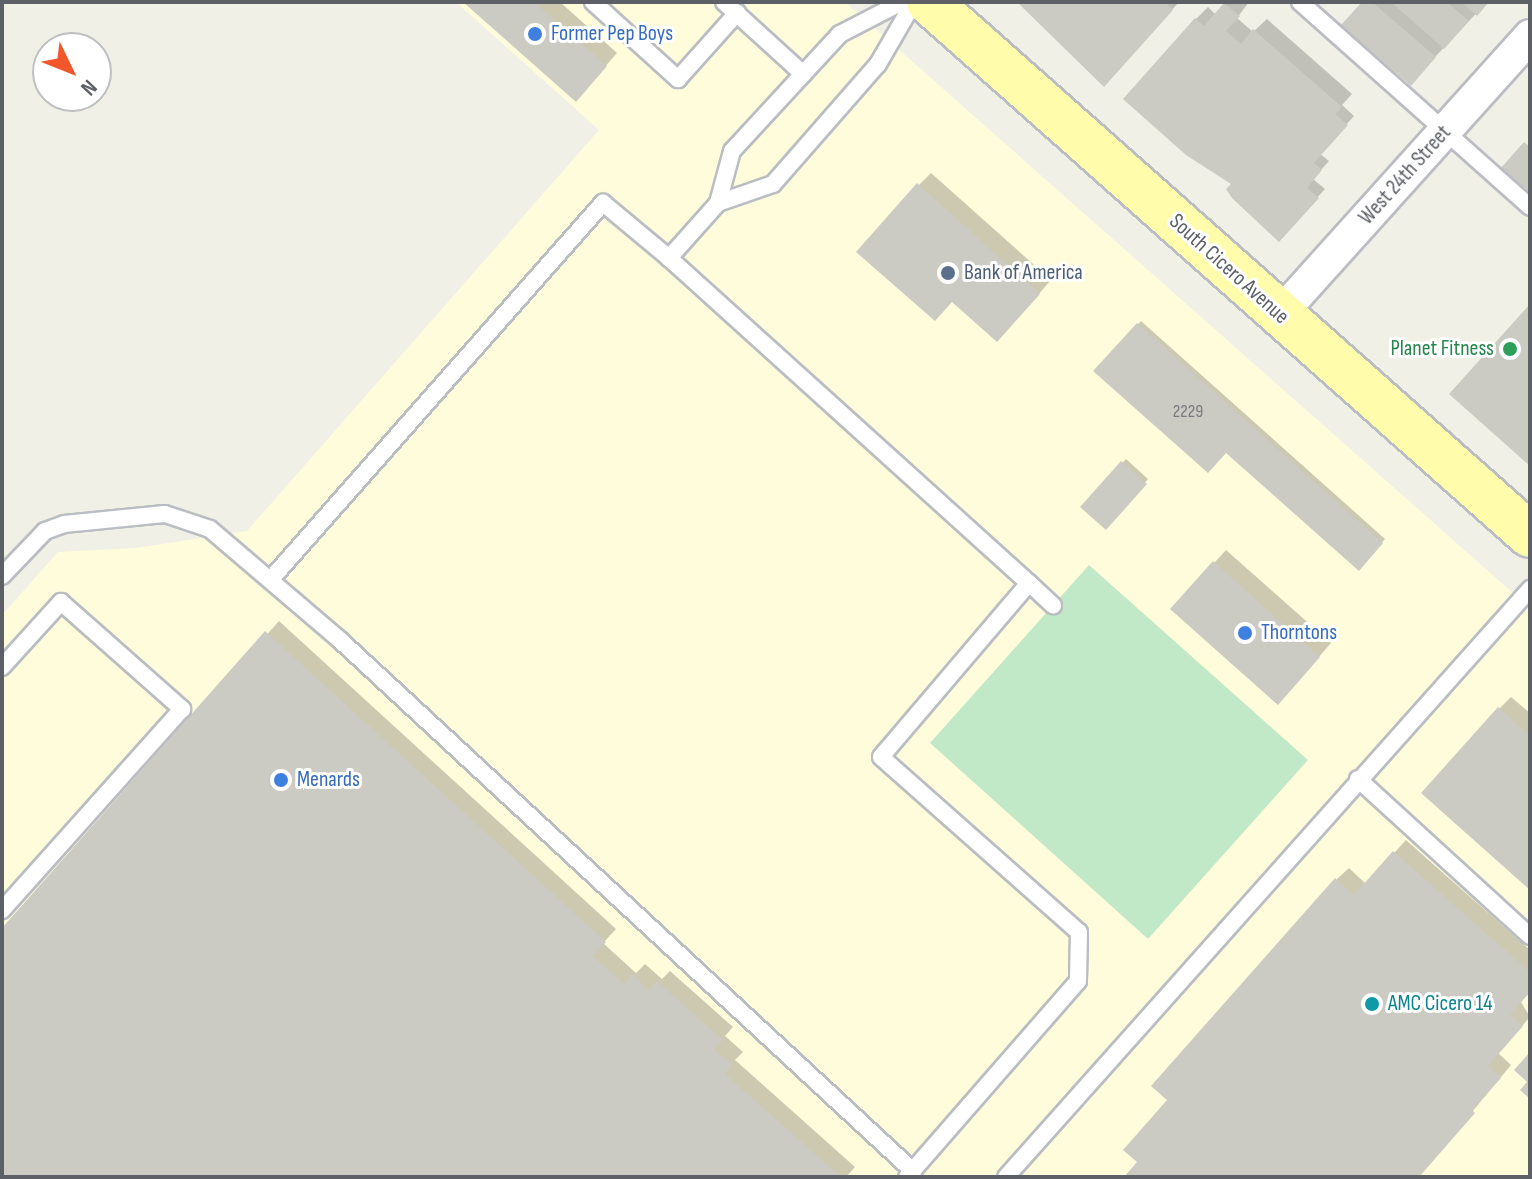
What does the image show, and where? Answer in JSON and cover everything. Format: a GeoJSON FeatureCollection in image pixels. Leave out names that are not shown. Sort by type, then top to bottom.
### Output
{"type":"FeatureCollection","features":[{"type":"Feature","properties":{"kind":"main road","name":"South Cicero Avenue"},"geometry":{"type":"LineString","coordinates":[[929,2],[1530,535]]}},
{"type":"Feature","properties":{"kind":"street","name":"West 24th Street"},"geometry":{"type":"LineString","coordinates":[[1280,314],[1530,36]]}},
{"type":"Feature","properties":{"kind":"lane"},"geometry":{"type":"LineString","coordinates":[[593,2],[678,79],[730,8],[803,74]]}},
{"type":"Feature","properties":{"kind":"lane"},"geometry":{"type":"LineString","coordinates":[[669,258],[718,203],[732,151],[840,34],[902,2]]}},
{"type":"Feature","properties":{"kind":"lane"},"geometry":{"type":"LineString","coordinates":[[718,203],[773,184],[878,64],[914,2]]}},
{"type":"Feature","properties":{"kind":"lane"},"geometry":{"type":"LineString","coordinates":[[1300,2],[1530,207]]}},
{"type":"Feature","properties":{"kind":"lane"},"geometry":{"type":"LineString","coordinates":[[271,579],[603,203],[669,258],[1053,605]]}},
{"type":"Feature","properties":{"kind":"lane"},"geometry":{"type":"LineString","coordinates":[[2,576],[45,531],[64,524],[165,514],[210,529],[271,579],[910,1174],[1078,981],[1079,932],[881,757],[1029,583]]}},
{"type":"Feature","properties":{"kind":"lane"},"geometry":{"type":"LineString","coordinates":[[1006,1177],[1530,589]]}},
{"type":"Feature","properties":{"kind":"lane"},"geometry":{"type":"LineString","coordinates":[[2,667],[61,602],[182,709],[2,910]]}},
{"type":"Feature","properties":{"kind":"lane"},"geometry":{"type":"LineString","coordinates":[[1358,779],[1530,936]]}},
{"type":"Feature","properties":{"kind":"shaded area"},"geometry":{"type":"Polygon","coordinates":[[[456,2],[845,2],[1530,608],[1530,1177],[2,1177],[2,615],[58,552],[136,548],[247,531],[599,130],[456,2]]]}},
{"type":"Feature","properties":{"kind":"green space"},"geometry":{"type":"Polygon","coordinates":[[[1089,565],[1308,760],[1148,939],[930,743],[1089,565]]]}},
{"type":"Feature","properties":{"kind":"building","name":"Former Pep Boys"},"geometry":{"type":"Polygon","coordinates":[[[463,2],[534,2],[607,66],[576,102],[463,2]]]}},
{"type":"Feature","properties":{"kind":"building"},"geometry":{"type":"Polygon","coordinates":[[[1017,2],[1165,2],[1173,10],[1104,87],[1017,2]]]}},
{"type":"Feature","properties":{"kind":"building"},"geometry":{"type":"Polygon","coordinates":[[[1362,2],[1372,2],[1436,57],[1411,86],[1341,25],[1362,2]]]}},
{"type":"Feature","properties":{"kind":"building"},"geometry":{"type":"Polygon","coordinates":[[[1391,2],[1447,2],[1469,21],[1444,49],[1391,2]]]}},
{"type":"Feature","properties":{"kind":"building"},"geometry":{"type":"Polygon","coordinates":[[[1461,2],[1489,2],[1477,16],[1461,2]]]}},
{"type":"Feature","properties":{"kind":"building"},"geometry":{"type":"Polygon","coordinates":[[[1224,3],[1240,16],[1226,31],[1241,44],[1253,29],[1342,107],[1335,114],[1348,125],[1314,163],[1322,170],[1307,188],[1319,198],[1279,242],[1232,198],[1226,189],[1231,184],[1186,155],[1123,99],[1195,18],[1204,26],[1224,3]]]}},
{"type":"Feature","properties":{"kind":"building"},"geometry":{"type":"Polygon","coordinates":[[[1524,142],[1530,147],[1530,193],[1501,168],[1524,142]]]}},
{"type":"Feature","properties":{"kind":"building","name":"Bank of America"},"geometry":{"type":"Polygon","coordinates":[[[917,183],[1040,294],[997,342],[952,302],[935,321],[856,252],[917,183]]]}},
{"type":"Feature","properties":{"kind":"building","name":"Planet Fitness"},"geometry":{"type":"Polygon","coordinates":[[[1530,304],[1530,466],[1449,394],[1530,304]]]}},
{"type":"Feature","properties":{"kind":"building","name":"Thorntons"},"geometry":{"type":"Polygon","coordinates":[[[1137,323],[1383,543],[1359,571],[1226,453],[1208,473],[1093,371],[1137,323]]]}},
{"type":"Feature","properties":{"kind":"building"},"geometry":{"type":"Polygon","coordinates":[[[1121,461],[1147,484],[1106,530],[1080,507],[1121,461]]]}},
{"type":"Feature","properties":{"kind":"building","name":"Thorntons"},"geometry":{"type":"Polygon","coordinates":[[[1213,561],[1320,657],[1278,705],[1170,609],[1213,561]]]}},
{"type":"Feature","properties":{"kind":"building","name":"Menards"},"geometry":{"type":"Polygon","coordinates":[[[265,631],[606,942],[593,956],[624,984],[632,974],[649,990],[657,981],[723,1040],[714,1049],[732,1065],[725,1074],[841,1177],[2,1177],[2,928],[265,631]]]}},
{"type":"Feature","properties":{"kind":"building"},"geometry":{"type":"Polygon","coordinates":[[[1498,707],[1530,736],[1530,890],[1421,793],[1498,707]]]}},
{"type":"Feature","properties":{"kind":"building","name":"AMC Cicero 14"},"geometry":{"type":"Polygon","coordinates":[[[1393,851],[1530,972],[1530,992],[1510,1015],[1523,1026],[1488,1066],[1501,1078],[1472,1110],[1475,1113],[1419,1177],[1124,1177],[1137,1162],[1123,1150],[1167,1100],[1151,1086],[1335,878],[1354,895],[1393,851]]]}},
{"type":"Feature","properties":{"kind":"building"},"geometry":{"type":"Polygon","coordinates":[[[1530,1052],[1530,1099],[1520,1090],[1527,1082],[1514,1070],[1530,1052]]]}},
{"type":"Feature","properties":{"kind":"place","name":"Former Pep Boys"},"geometry":{"type":"Point","coordinates":[535,34]}},
{"type":"Feature","properties":{"kind":"place","name":"Bank of America"},"geometry":{"type":"Point","coordinates":[948,273]}},
{"type":"Feature","properties":{"kind":"place","name":"Planet Fitness"},"geometry":{"type":"Point","coordinates":[1510,349]}},
{"type":"Feature","properties":{"kind":"place","name":"Thorntons"},"geometry":{"type":"Point","coordinates":[1245,633]}},
{"type":"Feature","properties":{"kind":"place","name":"Menards"},"geometry":{"type":"Point","coordinates":[281,780]}},
{"type":"Feature","properties":{"kind":"place","name":"AMC Cicero 14"},"geometry":{"type":"Point","coordinates":[1372,1004]}}]}
